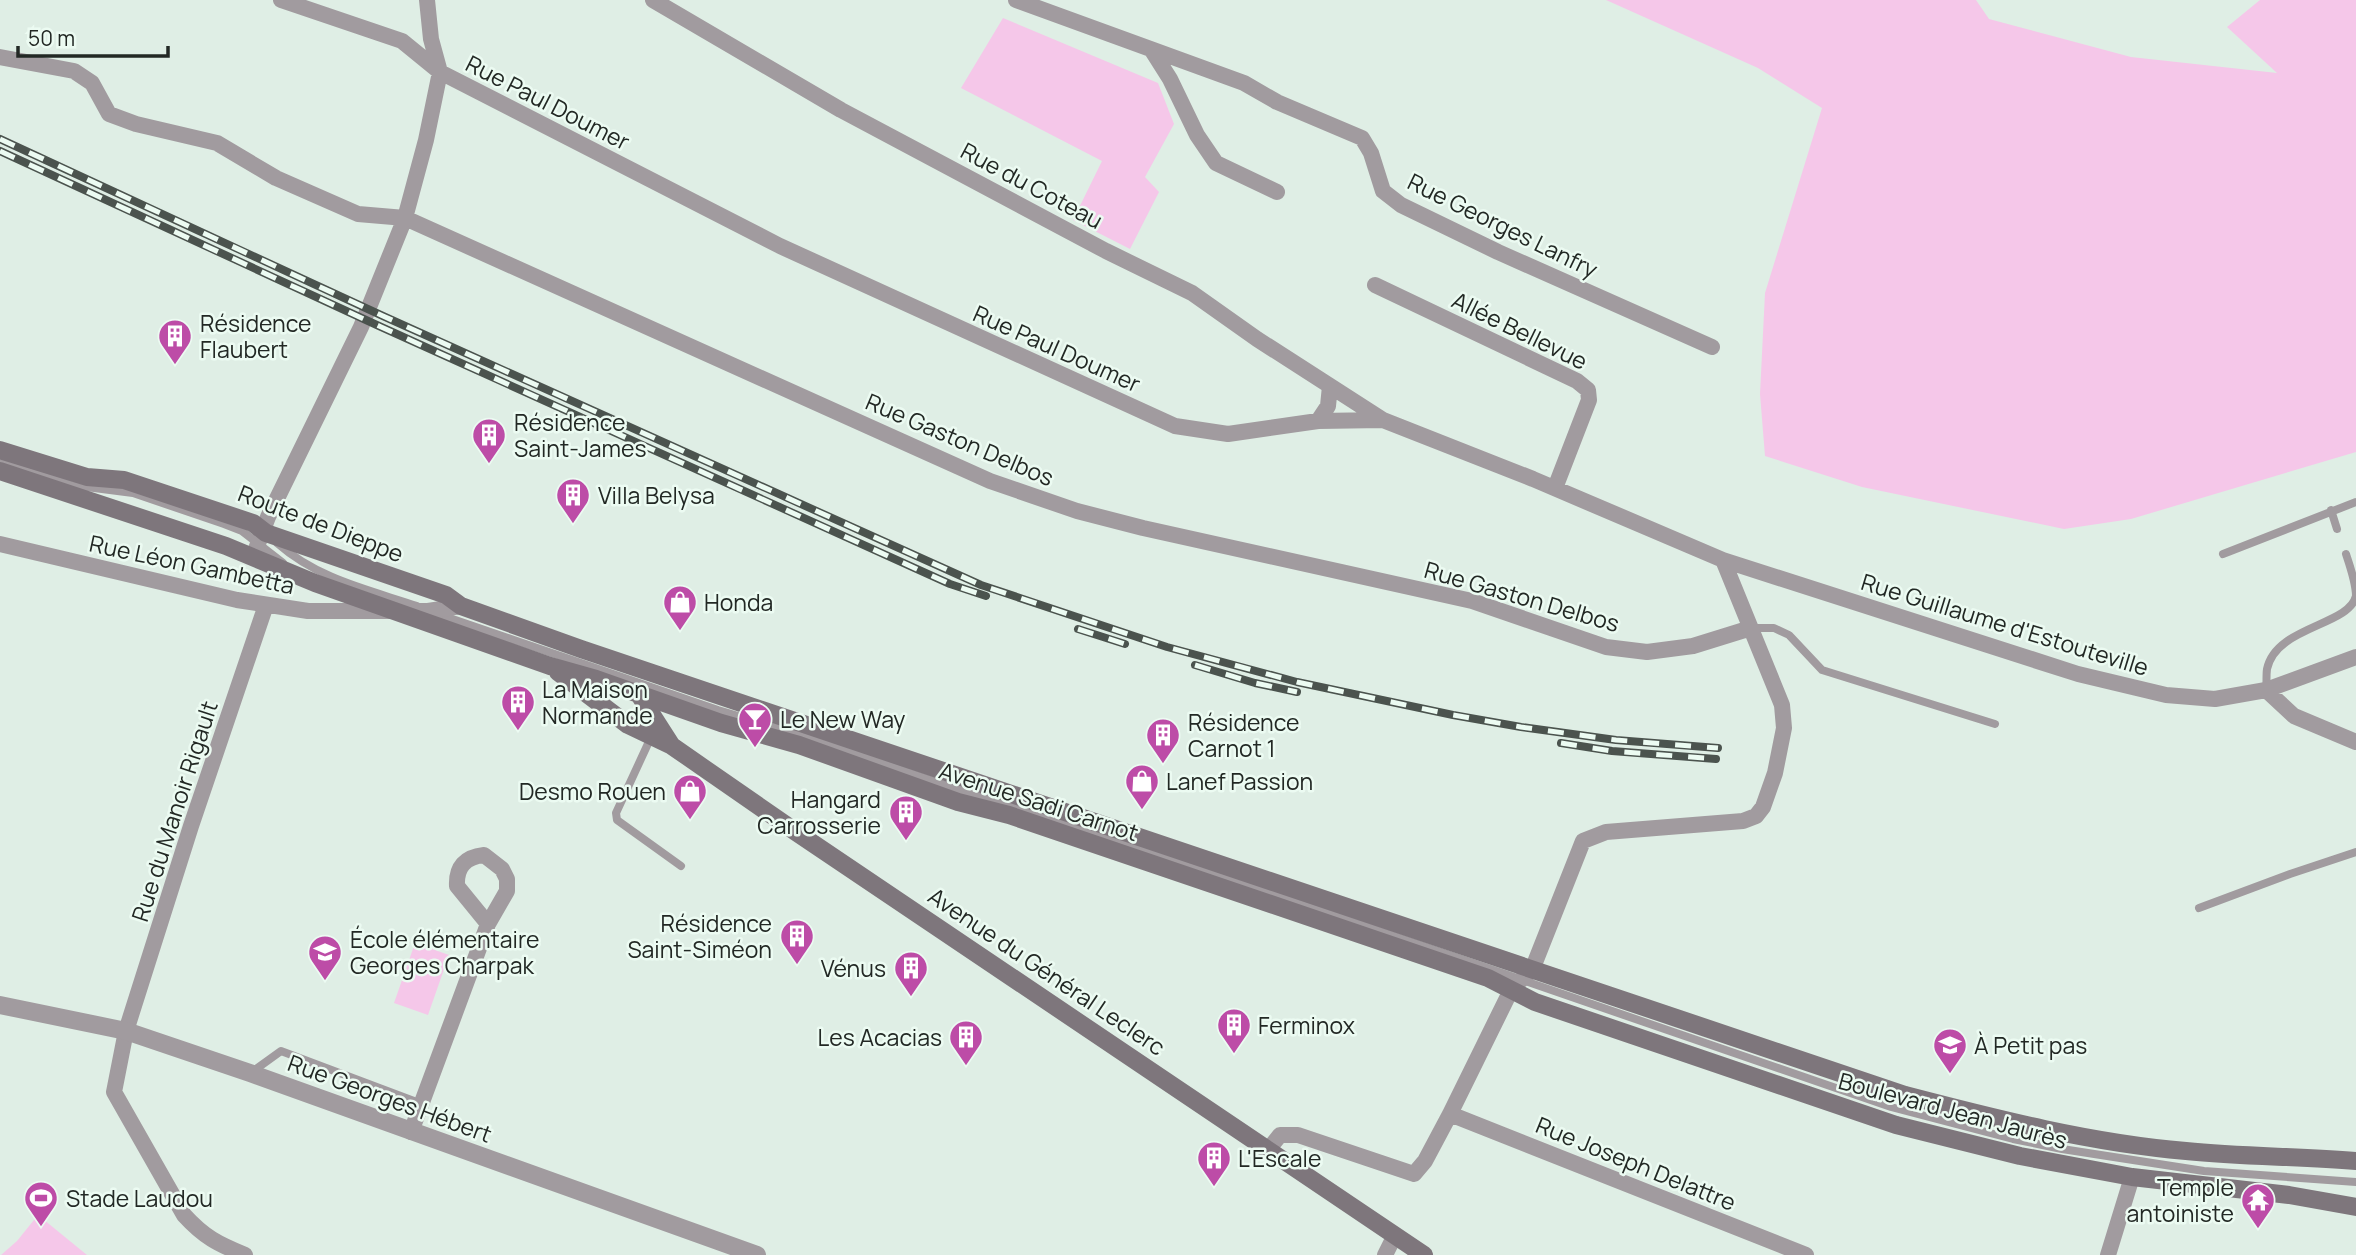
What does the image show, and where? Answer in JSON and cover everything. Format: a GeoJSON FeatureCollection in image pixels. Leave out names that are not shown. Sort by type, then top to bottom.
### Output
{"type":"FeatureCollection","features":[{"type":"Feature","properties":{"kind":"main road","name":"Route de Dieppe"},"geometry":{"type":"LineString","coordinates":[[0,450],[88,477],[124,480],[253,523],[260,541],[298,574],[315,583],[550,666]]}},
{"type":"Feature","properties":{"kind":"main road","name":"Route de Dieppe"},"geometry":{"type":"LineString","coordinates":[[0,471],[226,546],[260,541],[446,595],[461,606],[618,661]]}},
{"type":"Feature","properties":{"kind":"main road"},"geometry":{"type":"LineString","coordinates":[[618,661],[639,695],[657,733]]}},
{"type":"Feature","properties":{"kind":"main road","name":"Avenue Sadi Carnot"},"geometry":{"type":"LineString","coordinates":[[618,661],[1522,979]]}},
{"type":"Feature","properties":{"kind":"main road"},"geometry":{"type":"LineString","coordinates":[[550,666],[628,725],[657,733]]}},
{"type":"Feature","properties":{"kind":"main road","name":"Avenue Sadi Carnot"},"geometry":{"type":"LineString","coordinates":[[550,666],[596,679],[721,723],[799,745],[958,802],[1009,815],[1475,974],[1522,979]]}},
{"type":"Feature","properties":{"kind":"main road"},"geometry":{"type":"LineString","coordinates":[[657,733],[679,708]]}},
{"type":"Feature","properties":{"kind":"main road","name":"Avenue du Général Leclerc"},"geometry":{"type":"LineString","coordinates":[[657,733],[796,832],[1424,1255]]}},
{"type":"Feature","properties":{"kind":"main road","name":"Boulevard Jean Jaurès"},"geometry":{"type":"LineString","coordinates":[[1522,979],[1905,1095],[1987,1117],[2118,1143],[2173,1150],[2356,1161]]}},
{"type":"Feature","properties":{"kind":"main road","name":"Boulevard Jean Jaurès"},"geometry":{"type":"LineString","coordinates":[[1522,979],[1535,1002],[1896,1125],[2020,1156],[2132,1177],[2289,1195],[2356,1208]]}},
{"type":"Feature","properties":{"kind":"street","name":"Rue Paul Doumer"},"geometry":{"type":"LineString","coordinates":[[281,0],[402,41],[440,72],[780,246],[1175,426],[1200,432],[1228,434],[1318,421],[1383,420],[1555,488],[1686,544]]}},
{"type":"Feature","properties":{"kind":"street"},"geometry":{"type":"LineString","coordinates":[[260,541],[361,327],[405,218],[426,140],[440,72],[431,39],[427,0]]}},
{"type":"Feature","properties":{"kind":"street","name":"Rue du Coteau"},"geometry":{"type":"LineString","coordinates":[[653,0],[841,110],[1106,251],[1192,293],[1257,339],[1383,420]]}},
{"type":"Feature","properties":{"kind":"street","name":"Rue Georges Lanfry"},"geometry":{"type":"LineString","coordinates":[[1016,0],[1244,83],[1278,102],[1362,138],[1371,153],[1383,191],[1401,205],[1498,252],[1712,347]]}},
{"type":"Feature","properties":{"kind":"street"},"geometry":{"type":"LineString","coordinates":[[1151,49],[1170,79],[1197,135],[1216,163],[1277,192]]}},
{"type":"Feature","properties":{"kind":"street","name":"Rue Gaston Delbos"},"geometry":{"type":"LineString","coordinates":[[0,57],[75,71],[92,83],[109,114],[136,124],[217,143],[276,178],[358,214],[405,218],[990,481],[1077,511],[1472,601],[1606,647],[1647,652],[1692,646],[1751,628]]}},
{"type":"Feature","properties":{"kind":"street","name":"Allée Bellevue"},"geometry":{"type":"LineString","coordinates":[[1374,285],[1577,381],[1588,390],[1589,400],[1555,488]]}},
{"type":"Feature","properties":{"kind":"street"},"geometry":{"type":"LineString","coordinates":[[1318,421],[1328,406],[1330,386]]}},
{"type":"Feature","properties":{"kind":"street","name":"Rue Léon Gambetta"},"geometry":{"type":"LineString","coordinates":[[0,544],[237,600],[308,611],[428,611],[461,606]]}},
{"type":"Feature","properties":{"kind":"street","name":"Rue Guillaume d'Estouteville"},"geometry":{"type":"LineString","coordinates":[[1686,544],[1723,560],[2078,674],[2166,695],[2216,699],[2266,690],[2356,657]]}},
{"type":"Feature","properties":{"kind":"street"},"geometry":{"type":"LineString","coordinates":[[1268,1150],[1280,1135],[1298,1135],[1414,1174],[1425,1161],[1522,979],[1583,841],[1606,832],[1743,821],[1756,816],[1763,807],[1775,773],[1784,728],[1782,705],[1723,560]]}},
{"type":"Feature","properties":{"kind":"street","name":"Rue du Manoir Rigault"},"geometry":{"type":"LineString","coordinates":[[245,1255],[214,1242],[184,1215],[114,1092],[126,1031],[191,826],[266,605]]}},
{"type":"Feature","properties":{"kind":"street"},"geometry":{"type":"LineString","coordinates":[[2266,690],[2294,716],[2356,742]]}},
{"type":"Feature","properties":{"kind":"street"},"geometry":{"type":"LineString","coordinates":[[411,1132],[488,924]]}},
{"type":"Feature","properties":{"kind":"street","name":"Rue Georges Hébert"},"geometry":{"type":"LineString","coordinates":[[0,1005],[126,1031],[757,1255]]}},
{"type":"Feature","properties":{"kind":"street","name":"Rue Joseph Delattre"},"geometry":{"type":"LineString","coordinates":[[1450,1114],[1806,1255]]}},
{"type":"Feature","properties":{"kind":"street"},"geometry":{"type":"LineString","coordinates":[[2108,1255],[2132,1177]]}},
{"type":"Feature","properties":{"kind":"street"},"geometry":{"type":"LineString","coordinates":[[1385,1255],[1395,1235]]}},
{"type":"Feature","properties":{"kind":"lane"},"geometry":{"type":"LineString","coordinates":[[0,460],[71,485],[133,493],[153,499],[233,527],[315,571],[428,611],[718,710],[799,734],[965,792],[1075,826],[1879,1103],[2012,1139],[2204,1171],[2356,1182]]}},
{"type":"Feature","properties":{"kind":"lane"},"geometry":{"type":"LineString","coordinates":[[2223,554],[2356,502]]}},
{"type":"Feature","properties":{"kind":"lane"},"geometry":{"type":"LineString","coordinates":[[2332,510],[2337,528]]}},
{"type":"Feature","properties":{"kind":"lane"},"geometry":{"type":"LineString","coordinates":[[2266,690],[2267,667],[2275,651],[2287,640],[2347,609],[2356,597],[2355,580],[2346,554]]}},
{"type":"Feature","properties":{"kind":"lane"},"geometry":{"type":"LineString","coordinates":[[1751,628],[1774,628],[1789,635],[1822,670],[1995,724]]}},
{"type":"Feature","properties":{"kind":"lane"},"geometry":{"type":"LineString","coordinates":[[657,733],[617,813],[617,820],[681,866]]}},
{"type":"Feature","properties":{"kind":"lane"},"geometry":{"type":"LineString","coordinates":[[2199,908],[2356,852]]}},
{"type":"Feature","properties":{"kind":"lane"},"geometry":{"type":"LineString","coordinates":[[1522,979],[1551,990]]}},
{"type":"Feature","properties":{"kind":"lane"},"geometry":{"type":"LineString","coordinates":[[250,1073],[281,1051],[422,1104]]}},
{"type":"Feature","properties":{"kind":"shaded area"},"geometry":{"type":"Polygon","coordinates":[[[1606,0],[1976,0],[1989,19],[2131,57],[2277,73],[2227,27],[2260,0],[2356,0],[2356,452],[2131,519],[2064,529],[1862,487],[1765,456],[1760,394],[1765,293],[1822,108],[1758,68],[1606,0]]]}},
{"type":"Feature","properties":{"kind":"shaded area"},"geometry":{"type":"Polygon","coordinates":[[[1003,18],[1158,83],[1174,124],[1145,177],[1159,192],[1130,249],[1073,220],[1102,161],[961,88],[1003,18]]]}},
{"type":"Feature","properties":{"kind":"shaded area"},"geometry":{"type":"Polygon","coordinates":[[[415,943],[449,955],[428,1015],[394,1003],[415,943]]]}},
{"type":"Feature","properties":{"kind":"shaded area","name":"Stade Laudou"},"geometry":{"type":"Polygon","coordinates":[[[38,1215],[87,1255],[1,1255],[17,1241],[38,1215]]]}},
{"type":"Feature","properties":{"kind":"railway"},"geometry":{"type":"LineString","coordinates":[[0,139],[383,316],[981,585],[1167,647],[1297,682],[1521,727],[1616,740],[1718,748]]}},
{"type":"Feature","properties":{"kind":"railway"},"geometry":{"type":"LineString","coordinates":[[0,151],[950,584],[986,596]]}},
{"type":"Feature","properties":{"kind":"railway"},"geometry":{"type":"LineString","coordinates":[[1078,629],[1125,644]]}},
{"type":"Feature","properties":{"kind":"railway"},"geometry":{"type":"LineString","coordinates":[[1195,665],[1297,692]]}},
{"type":"Feature","properties":{"kind":"railway"},"geometry":{"type":"LineString","coordinates":[[1561,743],[1612,751],[1716,759]]}},
{"type":"Feature","properties":{"kind":"place","name":"Résidence Flaubert"},"geometry":{"type":"Point","coordinates":[175,366]}},
{"type":"Feature","properties":{"kind":"place","name":"Résidence Saint-James"},"geometry":{"type":"Point","coordinates":[489,465]}},
{"type":"Feature","properties":{"kind":"place","name":"Villa Belysa"},"geometry":{"type":"Point","coordinates":[573,525]}},
{"type":"Feature","properties":{"kind":"place","name":"Honda"},"geometry":{"type":"Point","coordinates":[680,632]}},
{"type":"Feature","properties":{"kind":"place","name":"La Maison Normande"},"geometry":{"type":"Point","coordinates":[518,732]}},
{"type":"Feature","properties":{"kind":"place","name":"Le New Way"},"geometry":{"type":"Point","coordinates":[755,749]}},
{"type":"Feature","properties":{"kind":"place","name":"Résidence Carnot 1"},"geometry":{"type":"Point","coordinates":[1163,765]}},
{"type":"Feature","properties":{"kind":"place","name":"Lanef Passion"},"geometry":{"type":"Point","coordinates":[1142,811]}},
{"type":"Feature","properties":{"kind":"place","name":"Desmo Rouen"},"geometry":{"type":"Point","coordinates":[690,821]}},
{"type":"Feature","properties":{"kind":"place","name":"Hangard Carrosserie"},"geometry":{"type":"Point","coordinates":[906,842]}},
{"type":"Feature","properties":{"kind":"place","name":"Résidence Saint-Siméon"},"geometry":{"type":"Point","coordinates":[797,966]}},
{"type":"Feature","properties":{"kind":"place","name":"École élémentaire Georges Charpak"},"geometry":{"type":"Point","coordinates":[325,982]}},
{"type":"Feature","properties":{"kind":"place","name":"Vénus"},"geometry":{"type":"Point","coordinates":[911,998]}},
{"type":"Feature","properties":{"kind":"place","name":"Ferminox"},"geometry":{"type":"Point","coordinates":[1234,1055]}},
{"type":"Feature","properties":{"kind":"place","name":"Les Acacias"},"geometry":{"type":"Point","coordinates":[966,1067]}},
{"type":"Feature","properties":{"kind":"place","name":"À Petit pas"},"geometry":{"type":"Point","coordinates":[1950,1075]}},
{"type":"Feature","properties":{"kind":"place","name":"L'Escale"},"geometry":{"type":"Point","coordinates":[1214,1188]}},
{"type":"Feature","properties":{"kind":"place","name":"Stade Laudou"},"geometry":{"type":"Point","coordinates":[41,1228]}},
{"type":"Feature","properties":{"kind":"place","name":"Temple antoiniste"},"geometry":{"type":"Point","coordinates":[2258,1230]}}]}
